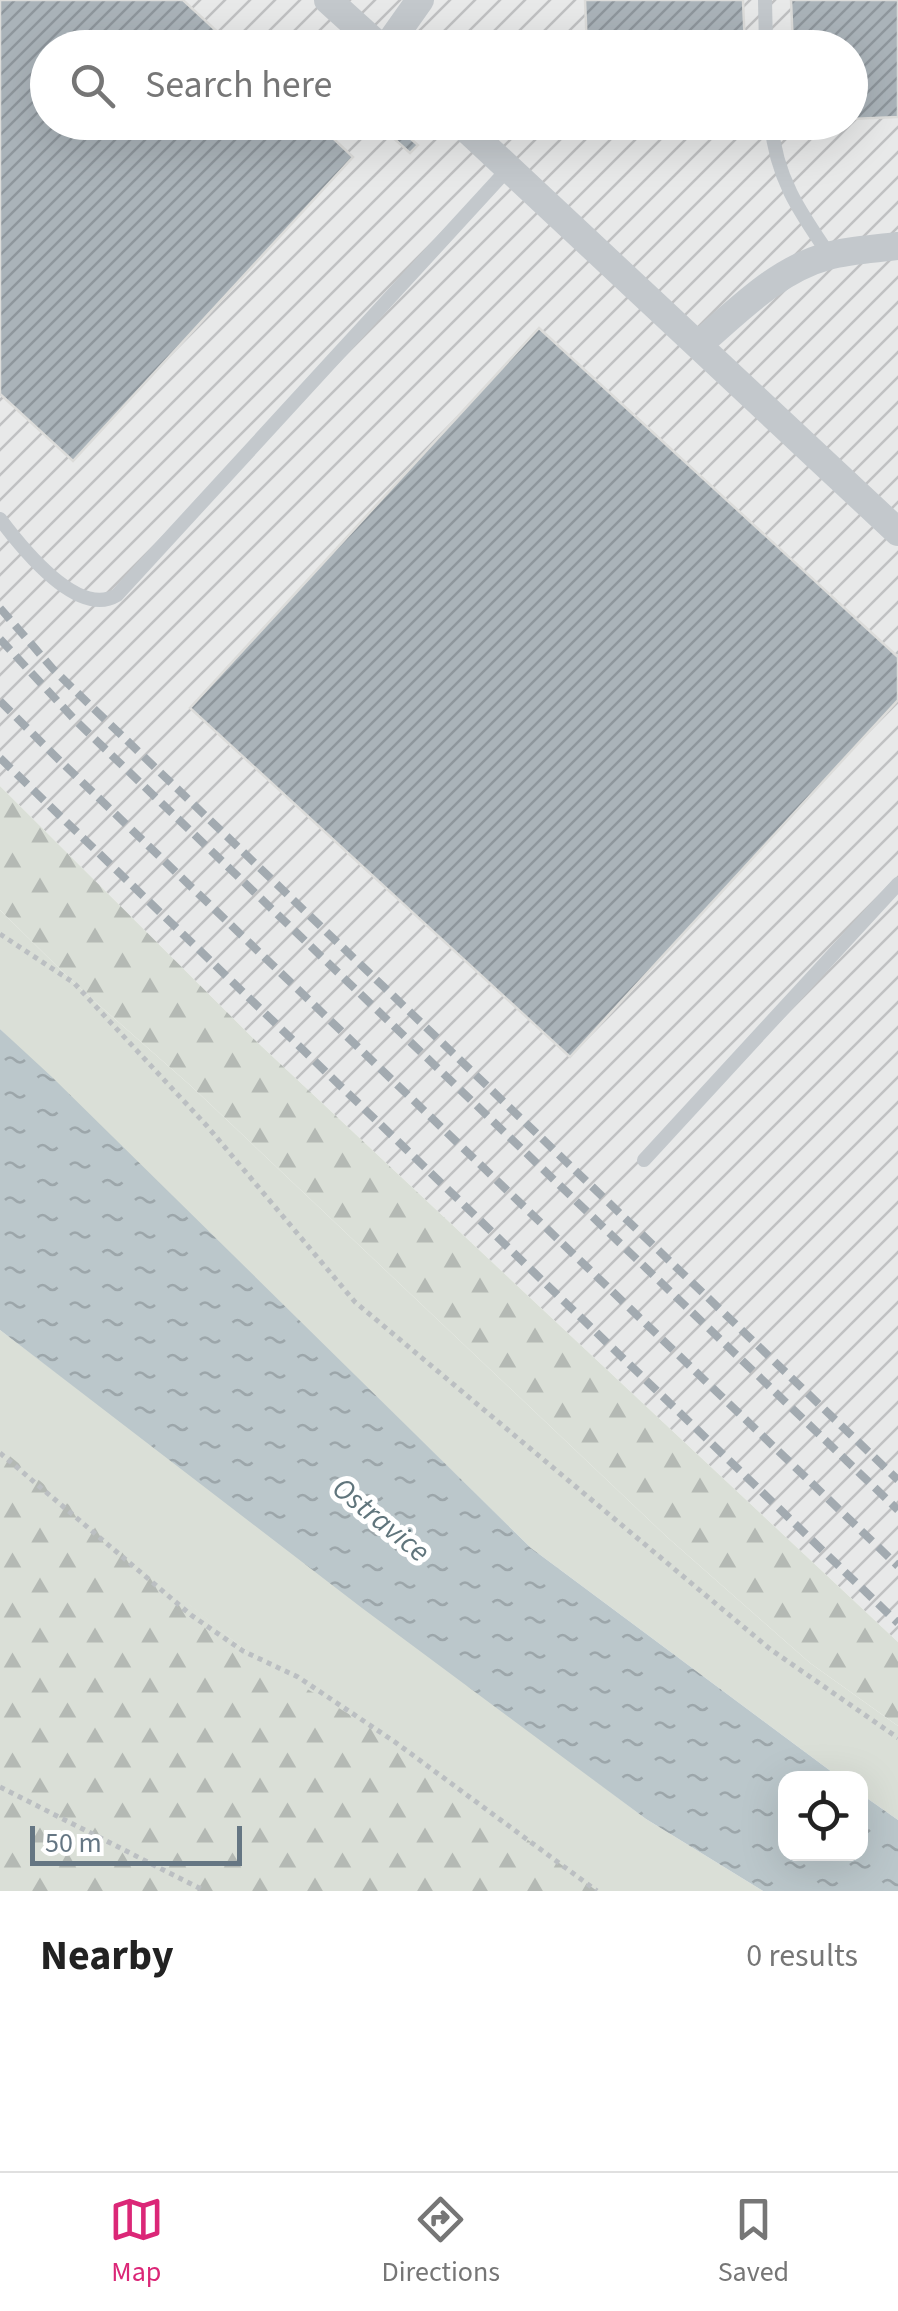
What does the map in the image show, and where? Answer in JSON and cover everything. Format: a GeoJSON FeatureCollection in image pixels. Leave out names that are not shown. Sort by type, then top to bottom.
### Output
{"type":"FeatureCollection","features":[{"type":"Feature","properties":{"kind":"street"},"geometry":{"type":"LineString","coordinates":[[328,0],[363,30]]}},
{"type":"Feature","properties":{"kind":"street"},"geometry":{"type":"LineString","coordinates":[[398,30],[420,0]]}},
{"type":"Feature","properties":{"kind":"street"},"geometry":{"type":"LineString","coordinates":[[476,140],[898,532]]}},
{"type":"Feature","properties":{"kind":"street"},"geometry":{"type":"LineString","coordinates":[[698,345],[767,287],[797,268],[830,256],[898,246]]}},
{"type":"Feature","properties":{"kind":"lane"},"geometry":{"type":"LineString","coordinates":[[764,0],[765,30]]}},
{"type":"Feature","properties":{"kind":"lane"},"geometry":{"type":"LineString","coordinates":[[773,140],[777,163],[802,214],[830,256]]}},
{"type":"Feature","properties":{"kind":"lane"},"geometry":{"type":"LineString","coordinates":[[0,519],[57,581],[98,600],[117,595],[507,170]]}},
{"type":"Feature","properties":{"kind":"lane"},"geometry":{"type":"LineString","coordinates":[[644,1160],[898,884]]}},
{"type":"Feature","properties":{"kind":"path"},"geometry":{"type":"LineString","coordinates":[[0,934],[74,983],[207,1126],[355,1302],[770,1649],[898,1738]]}},
{"type":"Feature","properties":{"kind":"path"},"geometry":{"type":"LineString","coordinates":[[0,1453],[191,1615],[243,1652],[298,1677],[362,1720],[596,1891]]}},
{"type":"Feature","properties":{"kind":"path"},"geometry":{"type":"LineString","coordinates":[[0,1787],[205,1891]]}},
{"type":"Feature","properties":{"kind":"shaded area"},"geometry":{"type":"Polygon","coordinates":[[[0,0],[898,0],[898,1642],[256,1041],[0,786],[0,0]]]}},
{"type":"Feature","properties":{"kind":"green space"},"geometry":{"type":"Polygon","coordinates":[[[0,786],[256,1041],[898,1642],[898,1726],[810,1663],[667,1537],[0,910],[0,786]]]}},
{"type":"Feature","properties":{"kind":"green space"},"geometry":{"type":"Polygon","coordinates":[[[0,910],[667,1537],[810,1663],[898,1726],[898,1820],[868,1799],[868,1771],[831,1771],[531,1548],[0,1029],[0,910]]]}},
{"type":"Feature","properties":{"kind":"green space"},"geometry":{"type":"Polygon","coordinates":[[[0,1330],[646,1819],[763,1891],[595,1891],[251,1655],[0,1451],[0,1330]]]}},
{"type":"Feature","properties":{"kind":"green space"},"geometry":{"type":"Polygon","coordinates":[[[0,1448],[251,1655],[395,1742],[597,1891],[0,1891],[0,1448]]]}},
{"type":"Feature","properties":{"kind":"water","name":"Ostravice"},"geometry":{"type":"Polygon","coordinates":[[[0,1029],[531,1548],[831,1771],[778,1771],[778,1861],[868,1861],[868,1799],[898,1820],[898,1891],[763,1891],[646,1819],[362,1608],[0,1330],[0,1029]]]}},
{"type":"Feature","properties":{"kind":"building"},"geometry":{"type":"Polygon","coordinates":[[[0,0],[183,0],[216,30],[30,30],[30,140],[335,140],[353,157],[73,461],[0,394],[0,0]]]}},
{"type":"Feature","properties":{"kind":"building"},"geometry":{"type":"Polygon","coordinates":[[[585,0],[743,0],[744,30],[586,30],[585,0]]]}},
{"type":"Feature","properties":{"kind":"building"},"geometry":{"type":"Polygon","coordinates":[[[791,0],[898,0],[898,117],[868,118],[868,30],[792,30],[791,0]]]}},
{"type":"Feature","properties":{"kind":"building"},"geometry":{"type":"Polygon","coordinates":[[[395,140],[412,140],[418,145],[410,153],[395,140]]]}},
{"type":"Feature","properties":{"kind":"building"},"geometry":{"type":"Polygon","coordinates":[[[539,328],[898,657],[898,700],[570,1057],[190,708],[539,328]]]}},
{"type":"Feature","properties":{"kind":"railway"},"geometry":{"type":"LineString","coordinates":[[0,608],[91,706],[898,1480]]}},
{"type":"Feature","properties":{"kind":"railway"},"geometry":{"type":"LineString","coordinates":[[0,639],[75,720],[898,1510]]}},
{"type":"Feature","properties":{"kind":"railway"},"geometry":{"type":"LineString","coordinates":[[0,701],[898,1566]]}},
{"type":"Feature","properties":{"kind":"railway"},"geometry":{"type":"LineString","coordinates":[[0,758],[898,1623]]}}]}
